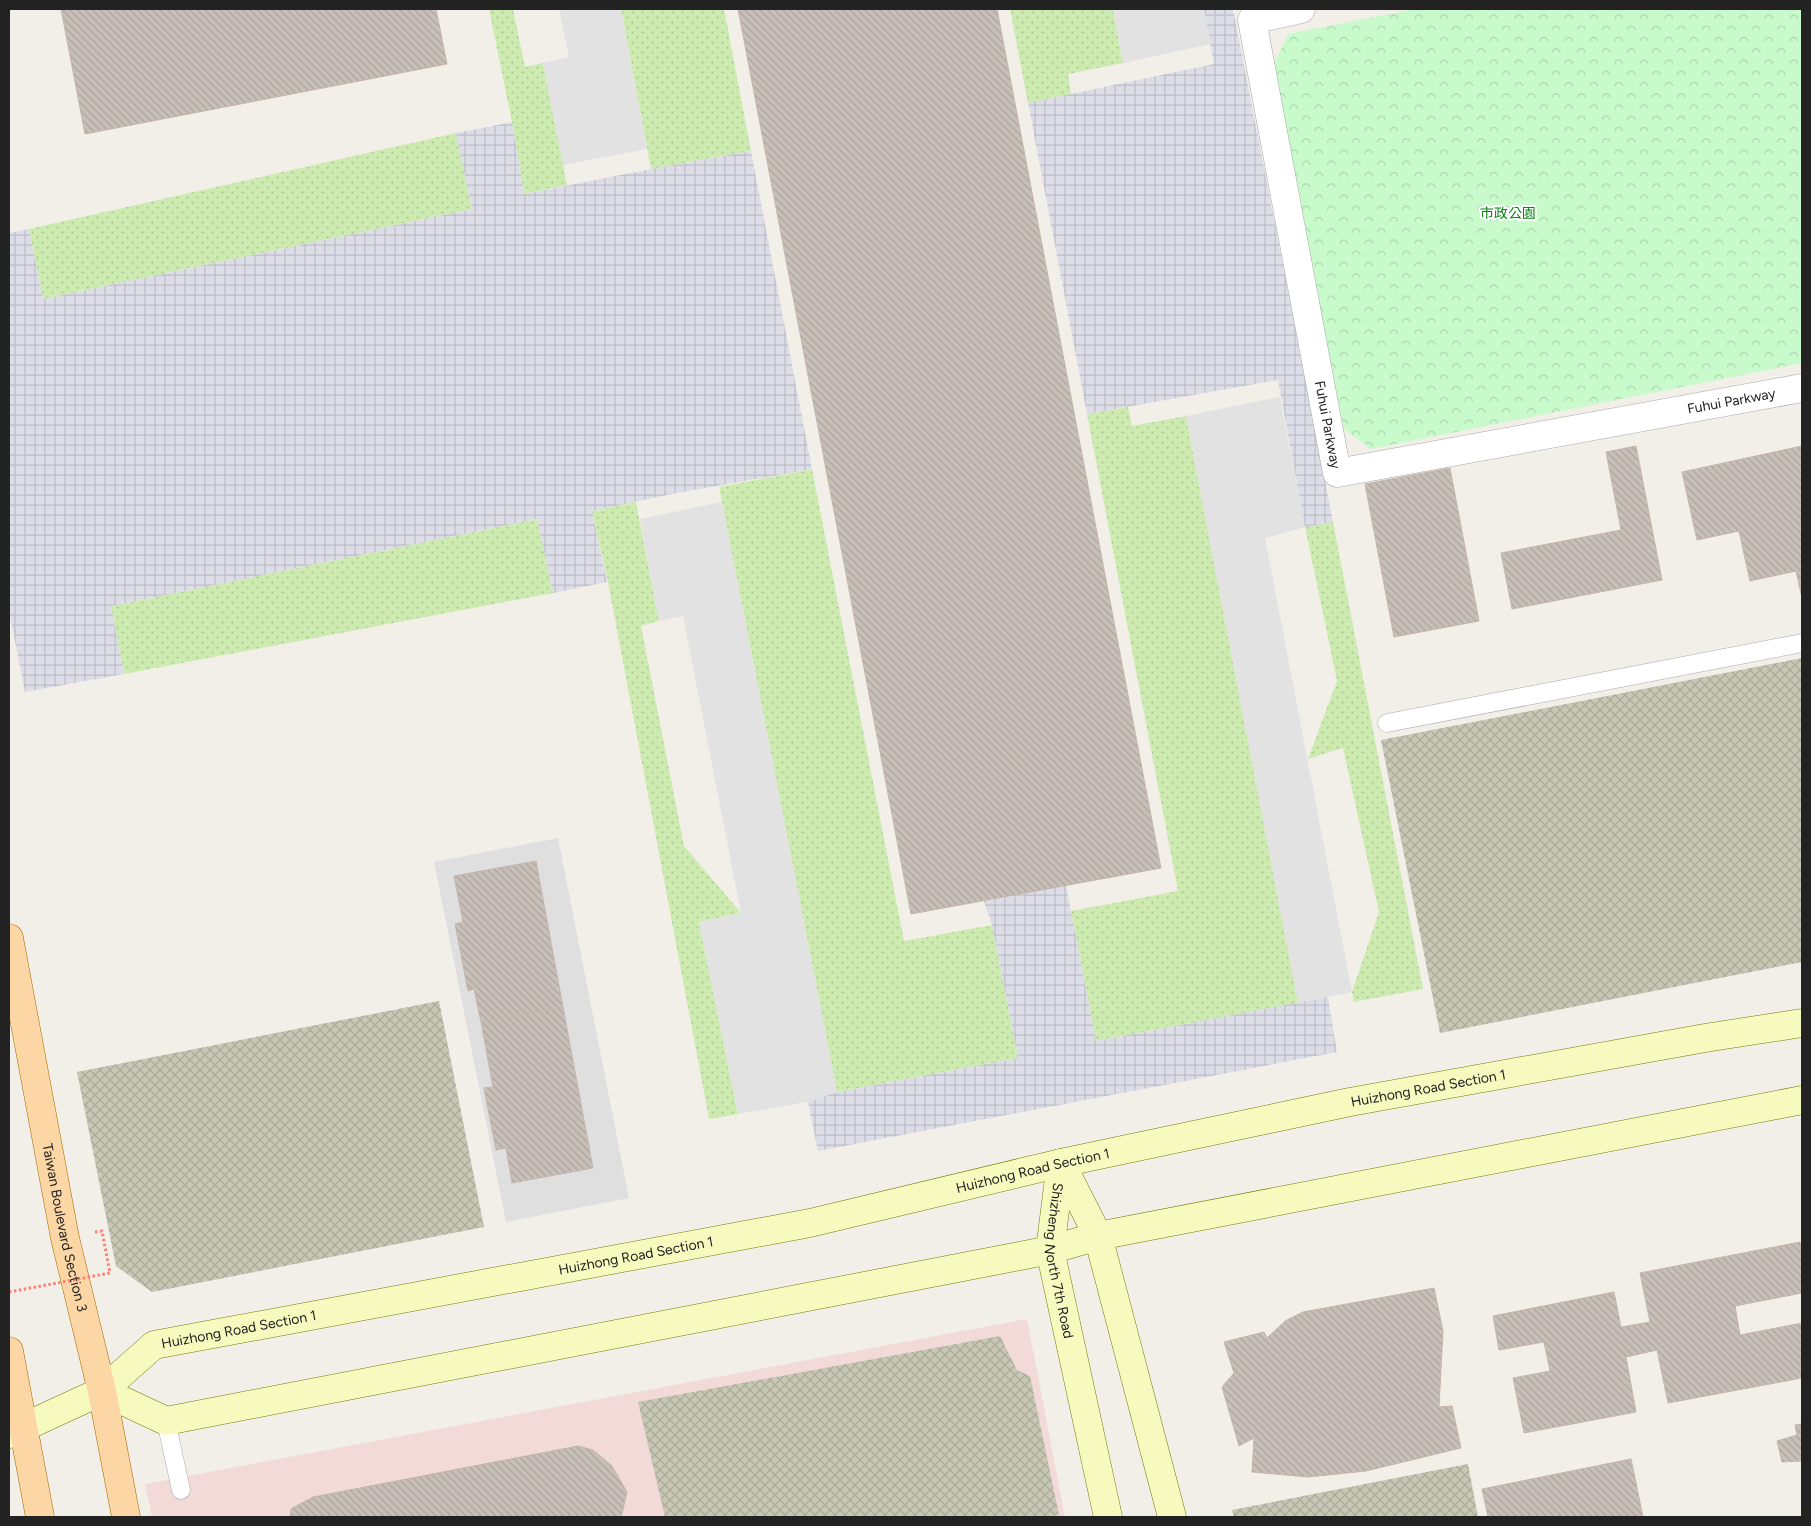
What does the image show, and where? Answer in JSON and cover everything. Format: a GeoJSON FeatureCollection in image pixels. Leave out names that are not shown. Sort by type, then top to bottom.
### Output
{"type":"FeatureCollection","features":[{"type":"Feature","properties":{"kind":"main road","name":"Taiwan Boulevard Section 3"},"geometry":{"type":"LineString","coordinates":[[9,938],[65,1238],[102,1391],[126,1517]]}},
{"type":"Feature","properties":{"kind":"main road"},"geometry":{"type":"LineString","coordinates":[[9,1351],[16,1430],[40,1517]]}},
{"type":"Feature","properties":{"kind":"street","name":"Fuhui Parkway"},"geometry":{"type":"LineString","coordinates":[[1301,9],[1252,20],[1337,473],[1802,388]]}},
{"type":"Feature","properties":{"kind":"street","name":"Huizhong Road Section 1"},"geometry":{"type":"LineString","coordinates":[[16,1430],[102,1391],[154,1345],[810,1223],[1061,1163],[1350,1102],[1705,1038],[1802,1023]]}},
{"type":"Feature","properties":{"kind":"street"},"geometry":{"type":"LineString","coordinates":[[102,1391],[166,1421],[1050,1250],[1098,1236],[1802,1100]]}},
{"type":"Feature","properties":{"kind":"street","name":"Shizheng North 7th Road"},"geometry":{"type":"LineString","coordinates":[[1061,1163],[1098,1236],[1172,1517]]}},
{"type":"Feature","properties":{"kind":"street","name":"Shizheng North 7th Road"},"geometry":{"type":"LineString","coordinates":[[1061,1163],[1050,1250],[1108,1517]]}},
{"type":"Feature","properties":{"kind":"lane"},"geometry":{"type":"LineString","coordinates":[[1387,723],[1802,643]]}},
{"type":"Feature","properties":{"kind":"lane"},"geometry":{"type":"LineString","coordinates":[[166,1421],[181,1490]]}},
{"type":"Feature","properties":{"kind":"path"},"geometry":{"type":"LineString","coordinates":[[9,1292],[110,1273],[102,1231]]}},
{"type":"Feature","properties":{"kind":"shaded area"},"geometry":{"type":"Polygon","coordinates":[[[559,9],[621,9],[647,149],[563,165],[543,63],[569,57],[559,9]]]}},
{"type":"Feature","properties":{"kind":"shaded area"},"geometry":{"type":"Polygon","coordinates":[[[1113,9],[1204,9],[1211,44],[1123,63],[1113,9]]]}},
{"type":"Feature","properties":{"kind":"shaded area"},"geometry":{"type":"Polygon","coordinates":[[[1204,9],[1233,9],[1333,522],[1305,527],[1278,380],[1087,414],[1028,103],[1214,64],[1204,9]]]}},
{"type":"Feature","properties":{"kind":"shaded area"},"geometry":{"type":"Polygon","coordinates":[[[512,122],[524,194],[751,151],[812,469],[672,494],[592,511],[607,582],[553,593],[537,519],[111,606],[124,674],[25,692],[9,611],[9,233],[29,229],[43,299],[472,209],[456,133],[512,122]]]}},
{"type":"Feature","properties":{"kind":"shaded area"},"geometry":{"type":"Polygon","coordinates":[[[1280,397],[1305,527],[1265,538],[1352,992],[1298,1003],[1186,416],[1280,397]]]}},
{"type":"Feature","properties":{"kind":"shaded area"},"geometry":{"type":"Polygon","coordinates":[[[722,502],[837,1092],[808,1102],[738,1114],[699,922],[741,913],[683,616],[659,621],[640,519],[722,502]]]}},
{"type":"Feature","properties":{"kind":"shaded area"},"geometry":{"type":"Polygon","coordinates":[[[1802,658],[1802,962],[1440,1033],[1381,740],[1802,658]]]}},
{"type":"Feature","properties":{"kind":"shaded area"},"geometry":{"type":"Polygon","coordinates":[[[558,838],[629,1198],[506,1222],[434,862],[558,838]]]}},
{"type":"Feature","properties":{"kind":"shaded area"},"geometry":{"type":"Polygon","coordinates":[[[1066,885],[1096,1041],[1328,997],[1337,1052],[818,1151],[808,1102],[837,1092],[1018,1058],[992,925],[984,901],[1066,885]]]}},
{"type":"Feature","properties":{"kind":"shaded area"},"geometry":{"type":"Polygon","coordinates":[[[439,1001],[484,1227],[152,1292],[116,1266],[77,1072],[439,1001]]]}},
{"type":"Feature","properties":{"kind":"shaded area"},"geometry":{"type":"Polygon","coordinates":[[[1027,1319],[1065,1517],[152,1517],[145,1484],[1027,1319]]]}},
{"type":"Feature","properties":{"kind":"shaded area"},"geometry":{"type":"Polygon","coordinates":[[[1000,1336],[1017,1370],[1030,1376],[1059,1515],[1043,1517],[665,1517],[638,1402],[1000,1336]]]}},
{"type":"Feature","properties":{"kind":"shaded area"},"geometry":{"type":"Polygon","coordinates":[[[1468,1464],[1478,1517],[1234,1517],[1232,1510],[1468,1464]]]}},
{"type":"Feature","properties":{"kind":"green space"},"geometry":{"type":"Polygon","coordinates":[[[489,9],[513,9],[525,67],[543,63],[567,185],[524,194],[512,122],[489,9]]]}},
{"type":"Feature","properties":{"kind":"green space"},"geometry":{"type":"Polygon","coordinates":[[[621,9],[724,9],[751,151],[651,169],[621,9]]]}},
{"type":"Feature","properties":{"kind":"green space"},"geometry":{"type":"Polygon","coordinates":[[[1010,9],[1113,9],[1123,63],[1068,74],[1071,94],[1028,103],[1010,9]]]}},
{"type":"Feature","properties":{"kind":"green space","name":"市政公園"},"geometry":{"type":"Polygon","coordinates":[[[1415,9],[1802,9],[1802,363],[1371,449],[1344,429],[1269,75],[1288,34],[1415,9]]]}},
{"type":"Feature","properties":{"kind":"green space"},"geometry":{"type":"Polygon","coordinates":[[[456,133],[472,209],[43,299],[29,229],[456,133]]]}},
{"type":"Feature","properties":{"kind":"green space"},"geometry":{"type":"Polygon","coordinates":[[[1128,407],[1132,426],[1186,416],[1298,1003],[1096,1041],[1071,911],[1178,891],[1087,414],[1128,407]]]}},
{"type":"Feature","properties":{"kind":"green space"},"geometry":{"type":"Polygon","coordinates":[[[812,469],[904,941],[992,925],[1018,1058],[837,1092],[719,487],[812,469]]]}},
{"type":"Feature","properties":{"kind":"green space"},"geometry":{"type":"Polygon","coordinates":[[[636,502],[659,621],[641,626],[684,846],[741,913],[699,922],[738,1114],[709,1119],[608,582],[592,511],[636,502]]]}},
{"type":"Feature","properties":{"kind":"green space"},"geometry":{"type":"Polygon","coordinates":[[[537,519],[553,593],[124,674],[111,606],[537,519]]]}},
{"type":"Feature","properties":{"kind":"green space"},"geometry":{"type":"Polygon","coordinates":[[[1333,522],[1423,989],[1354,1002],[1352,992],[1379,912],[1343,748],[1308,759],[1337,681],[1305,527],[1333,522]]]}},
{"type":"Feature","properties":{"kind":"building"},"geometry":{"type":"Polygon","coordinates":[[[61,9],[436,9],[447,64],[85,134],[61,9]]]}},
{"type":"Feature","properties":{"kind":"building"},"geometry":{"type":"Polygon","coordinates":[[[738,9],[997,9],[1161,868],[911,914],[738,9]]]}},
{"type":"Feature","properties":{"kind":"building"},"geometry":{"type":"Polygon","coordinates":[[[1636,446],[1662,580],[1512,609],[1501,553],[1621,530],[1606,452],[1636,446]]]}},
{"type":"Feature","properties":{"kind":"building"},"geometry":{"type":"Polygon","coordinates":[[[1802,446],[1802,598],[1796,571],[1750,581],[1739,531],[1697,540],[1682,472],[1802,446]]]}},
{"type":"Feature","properties":{"kind":"building"},"geometry":{"type":"Polygon","coordinates":[[[1450,468],[1479,621],[1394,637],[1365,484],[1450,468]]]}},
{"type":"Feature","properties":{"kind":"building"},"geometry":{"type":"Polygon","coordinates":[[[536,861],[563,1007],[481,1022],[474,989],[468,991],[455,924],[463,922],[454,876],[536,861]]]}},
{"type":"Feature","properties":{"kind":"building"},"geometry":{"type":"Polygon","coordinates":[[[563,1007],[593,1168],[512,1183],[506,1148],[496,1150],[484,1088],[493,1087],[481,1022],[563,1007]]]}},
{"type":"Feature","properties":{"kind":"building"},"geometry":{"type":"Polygon","coordinates":[[[1800,1242],[1802,1293],[1735,1306],[1740,1335],[1802,1323],[1802,1378],[1668,1403],[1657,1350],[1626,1357],[1636,1412],[1524,1433],[1513,1378],[1550,1371],[1544,1342],[1499,1350],[1493,1316],[1614,1292],[1621,1327],[1650,1322],[1640,1273],[1800,1242]]]}},
{"type":"Feature","properties":{"kind":"building"},"geometry":{"type":"Polygon","coordinates":[[[1434,1288],[1443,1331],[1439,1407],[1452,1406],[1461,1448],[1366,1471],[1308,1477],[1252,1472],[1254,1438],[1239,1446],[1222,1387],[1234,1373],[1224,1342],[1264,1332],[1267,1338],[1285,1321],[1303,1312],[1434,1288]]]}},
{"type":"Feature","properties":{"kind":"building"},"geometry":{"type":"Polygon","coordinates":[[[1802,1424],[1802,1461],[1782,1462],[1777,1441],[1797,1435],[1795,1425],[1802,1424]]]}},
{"type":"Feature","properties":{"kind":"building"},"geometry":{"type":"Polygon","coordinates":[[[578,1446],[593,1450],[612,1466],[627,1492],[620,1517],[290,1517],[291,1509],[313,1497],[578,1446]]]}},
{"type":"Feature","properties":{"kind":"building"},"geometry":{"type":"Polygon","coordinates":[[[1631,1459],[1643,1517],[1488,1517],[1482,1489],[1631,1459]]]}}]}
